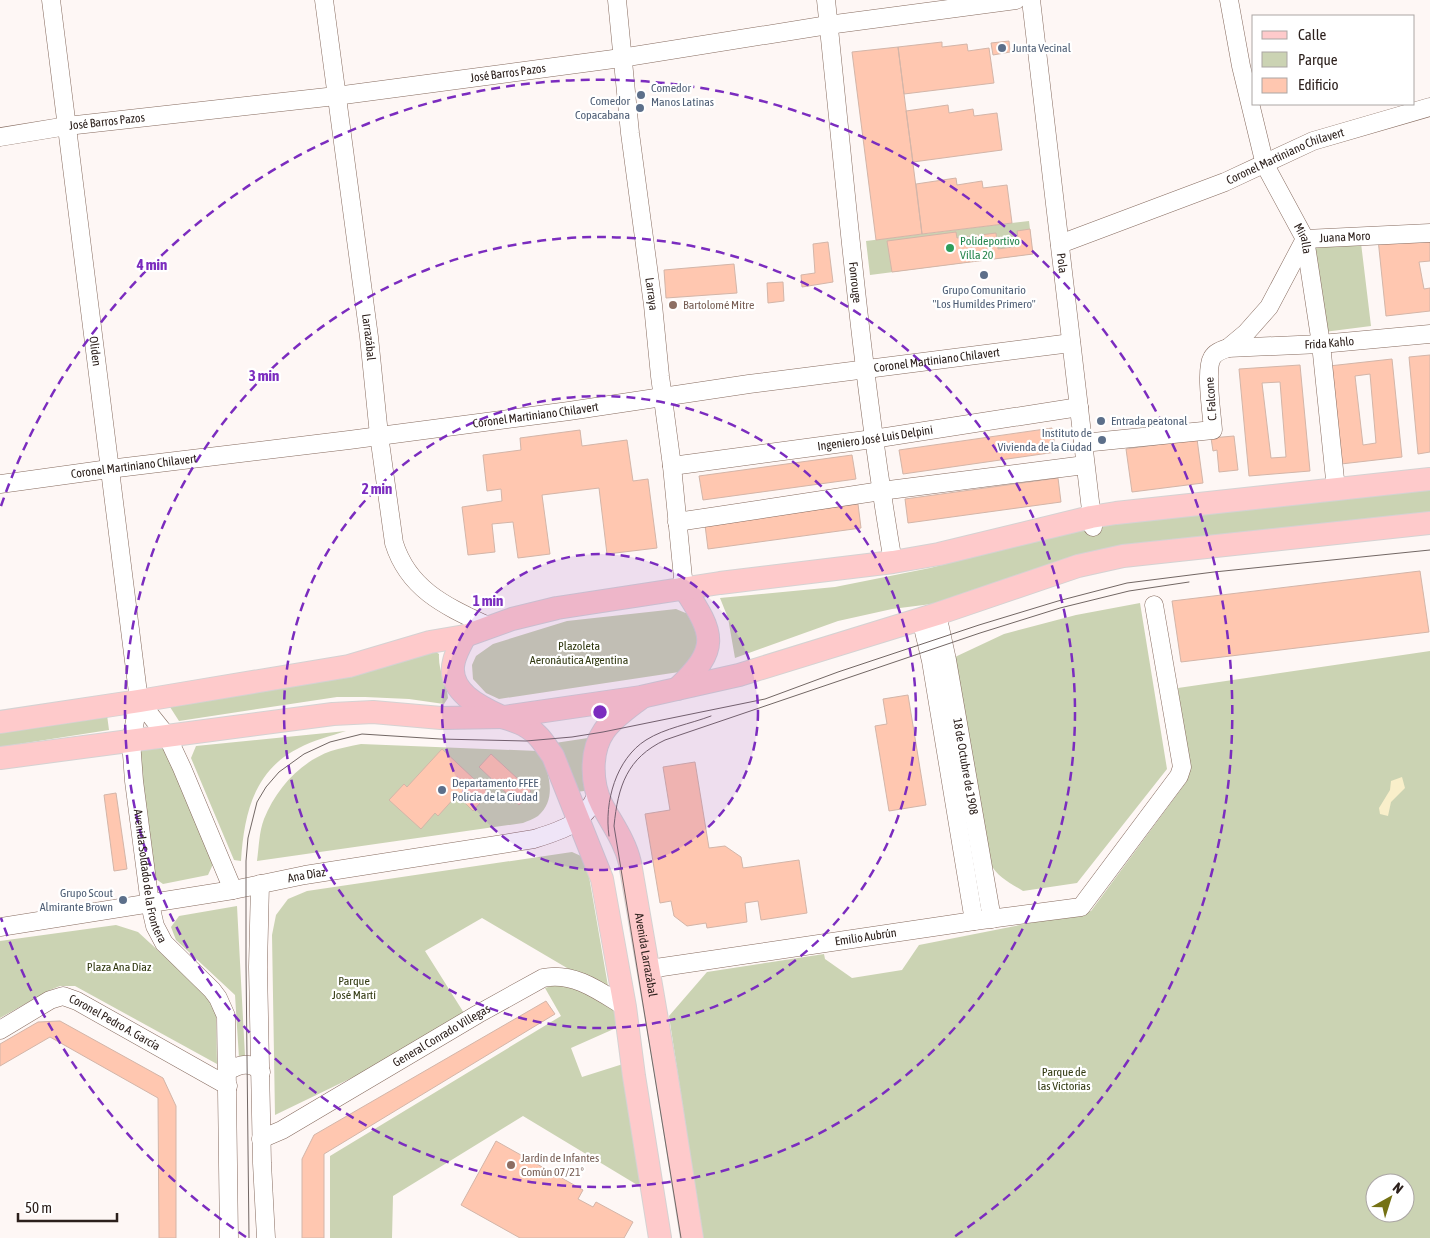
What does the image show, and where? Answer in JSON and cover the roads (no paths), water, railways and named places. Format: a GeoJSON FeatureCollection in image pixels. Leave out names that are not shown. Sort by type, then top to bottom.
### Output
{"type":"FeatureCollection","features":[{"type":"Feature","properties":{"kind":"main road"},"geometry":{"type":"LineString","coordinates":[[0,722],[349,666],[430,642],[465,636],[550,610],[684,588],[892,562],[939,554],[1092,522],[1116,513],[1430,479]]}},
{"type":"Feature","properties":{"kind":"main road"},"geometry":{"type":"LineString","coordinates":[[0,758],[350,713],[373,712],[441,718],[504,717],[641,697],[739,675],[929,617],[1078,566],[1123,556],[1430,523]]}},
{"type":"Feature","properties":{"kind":"main road"},"geometry":{"type":"LineString","coordinates":[[676,690],[700,665],[705,655],[708,641],[707,627],[684,588]]}},
{"type":"Feature","properties":{"kind":"main road"},"geometry":{"type":"LineString","coordinates":[[465,636],[453,661],[452,670],[460,690],[468,698],[527,727],[542,740],[553,756],[602,879],[625,1007],[660,1238]]}},
{"type":"Feature","properties":{"kind":"main road","name":"Avenida Larrazábal"},"geometry":{"type":"LineString","coordinates":[[641,697],[603,732],[595,757],[596,794],[623,840],[628,853],[649,969],[692,1238]]}},
{"type":"Feature","properties":{"kind":"main road"},"geometry":{"type":"LineString","coordinates":[[634,1076],[666,1072]]}},
{"type":"Feature","properties":{"kind":"street","name":"Oliden"},"geometry":{"type":"LineString","coordinates":[[51,0],[139,701]]}},
{"type":"Feature","properties":{"kind":"street","name":"Larrazábal"},"geometry":{"type":"LineString","coordinates":[[324,0],[368,328],[391,530],[398,555],[404,568],[414,580],[448,607],[490,627]]}},
{"type":"Feature","properties":{"kind":"street","name":"Larraya"},"geometry":{"type":"LineString","coordinates":[[617,0],[621,58],[664,396],[684,588]]}},
{"type":"Feature","properties":{"kind":"street","name":"Fonrouge"},"geometry":{"type":"LineString","coordinates":[[826,0],[865,370],[892,562]]}},
{"type":"Feature","properties":{"kind":"street","name":"José Barros Pazos"},"geometry":{"type":"LineString","coordinates":[[0,137],[67,126],[336,96],[621,58],[828,25],[1016,0]]}},
{"type":"Feature","properties":{"kind":"street","name":"Pola"},"geometry":{"type":"LineString","coordinates":[[1031,0],[1092,522]]}},
{"type":"Feature","properties":{"kind":"street","name":"Miralla"},"geometry":{"type":"LineString","coordinates":[[1230,0],[1241,66],[1265,164],[1305,239],[1321,344],[1336,489]]}},
{"type":"Feature","properties":{"kind":"street","name":"Coronel Martiniano Chilavert"},"geometry":{"type":"LineString","coordinates":[[1060,244],[1225,182],[1313,141],[1430,107]]}},
{"type":"Feature","properties":{"kind":"street","name":"Juana Moro"},"geometry":{"type":"LineString","coordinates":[[1228,348],[1246,333],[1269,307],[1305,239],[1430,233]]}},
{"type":"Feature","properties":{"kind":"street","name":"Frida Kahlo"},"geometry":{"type":"LineString","coordinates":[[1228,348],[1321,344],[1430,334]]}},
{"type":"Feature","properties":{"kind":"street","name":"Coronel Martiniano Chilavert"},"geometry":{"type":"LineString","coordinates":[[0,484],[109,468],[569,411],[664,396],[1071,343]]}},
{"type":"Feature","properties":{"kind":"street","name":"C. Falcone"},"geometry":{"type":"LineString","coordinates":[[1083,443],[1213,430],[1209,370],[1212,358],[1220,350],[1228,348]]}},
{"type":"Feature","properties":{"kind":"street","name":"Ingeniero José Luis Delpini"},"geometry":{"type":"LineString","coordinates":[[672,466],[874,439],[1079,408]]}},
{"type":"Feature","properties":{"kind":"street"},"geometry":{"type":"LineString","coordinates":[[677,522],[881,491],[1085,465]]}},
{"type":"Feature","properties":{"kind":"street","name":"Emilio Aubrún"},"geometry":{"type":"LineString","coordinates":[[649,969],[992,918],[1081,907],[1179,776],[1182,767],[1154,605]]}},
{"type":"Feature","properties":{"kind":"street","name":"18 de Octubre de 1908"},"geometry":{"type":"LineString","coordinates":[[929,617],[949,668],[992,918]]}},
{"type":"Feature","properties":{"kind":"street","name":"18 de Octubre de 1908"},"geometry":{"type":"LineString","coordinates":[[929,617],[931,661],[974,921]]}},
{"type":"Feature","properties":{"kind":"street"},"geometry":{"type":"LineString","coordinates":[[139,701],[167,736],[233,890]]}},
{"type":"Feature","properties":{"kind":"street","name":"Avenida Soldado de la Frontera"},"geometry":{"type":"LineString","coordinates":[[139,701],[131,741],[139,823],[150,904],[155,926],[164,943],[198,974],[215,994],[223,1007],[228,1027],[226,1049],[228,1078],[229,1238]]}},
{"type":"Feature","properties":{"kind":"street","name":"Ana Díaz"},"geometry":{"type":"LineString","coordinates":[[0,926],[150,904],[233,890],[305,875],[522,842],[557,832],[580,820],[596,794]]}},
{"type":"Feature","properties":{"kind":"street"},"geometry":{"type":"LineString","coordinates":[[260,884],[258,968],[261,1140],[266,1238]]}},
{"type":"Feature","properties":{"kind":"street","name":"General Conrado Villegas"},"geometry":{"type":"LineString","coordinates":[[261,1140],[282,1130],[478,1014],[543,978],[554,975],[572,978],[625,1007]]}},
{"type":"Feature","properties":{"kind":"street","name":"Coronel Pedro A. García"},"geometry":{"type":"LineString","coordinates":[[0,1030],[50,1000],[62,996],[77,1001],[228,1078]]}},
{"type":"Feature","properties":{"kind":"street"},"geometry":{"type":"LineString","coordinates":[[228,1078],[234,1067],[247,1064],[259,1069],[261,1072]]}},
{"type":"Feature","properties":{"kind":"tram line"},"geometry":{"type":"LineString","coordinates":[[249,1238],[246,964],[246,861],[248,838],[257,802],[266,787],[279,772],[304,754],[330,742],[362,734],[440,739],[526,741],[603,732],[765,699],[838,672],[979,625],[1058,601],[1127,583],[1214,572],[1430,550]]}},
{"type":"Feature","properties":{"kind":"tram line"},"geometry":{"type":"LineString","coordinates":[[681,1238],[614,826],[618,798],[633,765],[652,747],[665,740],[980,633],[1060,608],[1129,591],[1189,582]]}},
{"type":"Feature","properties":{"kind":"tram line"},"geometry":{"type":"LineString","coordinates":[[609,836],[608,809],[614,782],[627,758],[636,748],[653,736],[711,716]]}},
{"type":"Feature","properties":{"kind":"place","name":"Junta Vecinal"},"geometry":{"type":"Point","coordinates":[1002,48]}},
{"type":"Feature","properties":{"kind":"place","name":"Comedor Manos Latinas"},"geometry":{"type":"Point","coordinates":[641,95]}},
{"type":"Feature","properties":{"kind":"place","name":"Comedor Copacabana"},"geometry":{"type":"Point","coordinates":[640,108]}},
{"type":"Feature","properties":{"kind":"place","name":"Polideportivo Villa 20"},"geometry":{"type":"Point","coordinates":[950,248]}},
{"type":"Feature","properties":{"kind":"place","name":"Grupo Comunitario \"Los Humildes Primero\""},"geometry":{"type":"Point","coordinates":[984,275]}},
{"type":"Feature","properties":{"kind":"place","name":"Bartolomé Mitre"},"geometry":{"type":"Point","coordinates":[673,305]}},
{"type":"Feature","properties":{"kind":"place","name":"Entrada peatonal"},"geometry":{"type":"Point","coordinates":[1101,421]}},
{"type":"Feature","properties":{"kind":"place","name":"Instituto de Vivienda de la Ciudad"},"geometry":{"type":"Point","coordinates":[1102,440]}},
{"type":"Feature","properties":{"kind":"place","name":"Departamento FFEE Policía de la Ciudad"},"geometry":{"type":"Point","coordinates":[442,790]}},
{"type":"Feature","properties":{"kind":"place","name":"Grupo Scout Almirante Brown"},"geometry":{"type":"Point","coordinates":[123,900]}},
{"type":"Feature","properties":{"kind":"place","name":"Jardín de Infantes Común 07/21°"},"geometry":{"type":"Point","coordinates":[511,1165]}},
{"type":"Feature","properties":{"kind":"park label","name":"Plazoleta Aeronáutica Argentina"},"geometry":{"type":"Point","coordinates":[579,653]}},
{"type":"Feature","properties":{"kind":"park label","name":"Plaza Ana Díaz"},"geometry":{"type":"Point","coordinates":[119,967]}},
{"type":"Feature","properties":{"kind":"park label","name":"Parque José Martí"},"geometry":{"type":"Point","coordinates":[354,988]}},
{"type":"Feature","properties":{"kind":"park label","name":"Parque de las Victorias"},"geometry":{"type":"Point","coordinates":[1064,1079]}}]}
